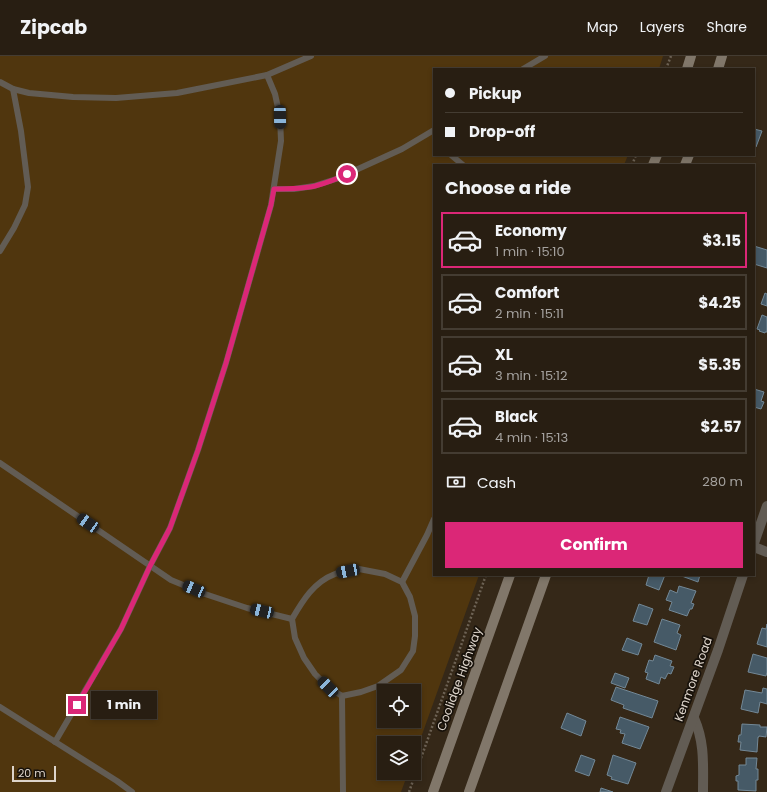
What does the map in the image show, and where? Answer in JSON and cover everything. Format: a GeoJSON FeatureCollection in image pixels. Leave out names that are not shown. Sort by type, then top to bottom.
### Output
{"type":"FeatureCollection","features":[{"type":"Feature","properties":{"kind":"main road"},"geometry":{"type":"LineString","coordinates":[[687,68],[691,56]]}},
{"type":"Feature","properties":{"kind":"main road"},"geometry":{"type":"LineString","coordinates":[[718,68],[722,56]]}},
{"type":"Feature","properties":{"kind":"main road","name":"Coolidge Highway"},"geometry":{"type":"LineString","coordinates":[[433,792],[510,576]]}},
{"type":"Feature","properties":{"kind":"main road"},"geometry":{"type":"LineString","coordinates":[[469,792],[546,576]]}},
{"type":"Feature","properties":{"kind":"street"},"geometry":{"type":"LineString","coordinates":[[755,539],[767,506]]}},
{"type":"Feature","properties":{"kind":"street"},"geometry":{"type":"LineString","coordinates":[[755,547],[767,552]]}},
{"type":"Feature","properties":{"kind":"street","name":"Kenmore Road"},"geometry":{"type":"LineString","coordinates":[[666,792],[694,718],[743,576]]}},
{"type":"Feature","properties":{"kind":"street"},"geometry":{"type":"LineString","coordinates":[[694,718],[701,738],[703,758],[703,792]]}},
{"type":"Feature","properties":{"kind":"lane"},"geometry":{"type":"LineString","coordinates":[[0,82],[13,89],[29,93],[73,97],[116,98],[177,93],[267,75],[311,56]]}},
{"type":"Feature","properties":{"kind":"lane"},"geometry":{"type":"LineString","coordinates":[[525,68],[545,56]]}},
{"type":"Feature","properties":{"kind":"lane"},"geometry":{"type":"LineString","coordinates":[[56,742],[121,629],[150,566],[170,528],[198,450],[226,363],[271,205],[281,141],[280,117],[275,94],[267,75]]}},
{"type":"Feature","properties":{"kind":"lane"},"geometry":{"type":"LineString","coordinates":[[0,251],[14,228],[25,205],[28,187],[21,131],[13,89]]}},
{"type":"Feature","properties":{"kind":"lane"},"geometry":{"type":"LineString","coordinates":[[274,189],[294,189],[314,186],[336,179],[402,149],[433,131]]}},
{"type":"Feature","properties":{"kind":"lane"},"geometry":{"type":"LineString","coordinates":[[428,134],[433,139]]}},
{"type":"Feature","properties":{"kind":"lane"},"geometry":{"type":"LineString","coordinates":[[452,156],[462,164]]}},
{"type":"Feature","properties":{"kind":"lane"},"geometry":{"type":"LineString","coordinates":[[0,463],[171,580],[205,594],[247,608],[292,619]]}},
{"type":"Feature","properties":{"kind":"lane"},"geometry":{"type":"LineString","coordinates":[[402,582],[427,536],[433,521]]}},
{"type":"Feature","properties":{"kind":"lane"},"geometry":{"type":"LineString","coordinates":[[359,569],[384,574],[402,582],[410,597],[415,616],[413,651],[400,670],[378,686],[361,692],[342,696],[328,687],[315,674],[304,658],[295,638],[292,619],[312,589],[322,580],[336,573],[359,569]]}},
{"type":"Feature","properties":{"kind":"lane"},"geometry":{"type":"LineString","coordinates":[[342,696],[343,792]]}},
{"type":"Feature","properties":{"kind":"lane"},"geometry":{"type":"LineString","coordinates":[[0,707],[132,792]]}},
{"type":"Feature","properties":{"kind":"path"},"geometry":{"type":"LineString","coordinates":[[666,68],[671,56]]}},
{"type":"Feature","properties":{"kind":"path"},"geometry":{"type":"LineString","coordinates":[[409,792],[486,576]]}},
{"type":"Feature","properties":{"kind":"shaded area"},"geometry":{"type":"Polygon","coordinates":[[[0,56],[663,56],[659,68],[433,68],[433,156],[628,156],[624,164],[433,164],[433,576],[479,576],[421,737],[421,736],[377,736],[377,780],[405,780],[401,792],[0,792],[0,56]]]}},
{"type":"Feature","properties":{"kind":"building"},"geometry":{"type":"Polygon","coordinates":[[[755,129],[762,131],[755,146],[755,129]]]}},
{"type":"Feature","properties":{"kind":"building"},"geometry":{"type":"Polygon","coordinates":[[[755,246],[767,250],[767,268],[755,264],[755,246]]]}},
{"type":"Feature","properties":{"kind":"building"},"geometry":{"type":"Polygon","coordinates":[[[765,293],[767,294],[767,306],[761,304],[765,293]]]}},
{"type":"Feature","properties":{"kind":"building"},"geometry":{"type":"Polygon","coordinates":[[[762,315],[767,317],[767,332],[765,333],[757,329],[762,315]]]}},
{"type":"Feature","properties":{"kind":"building"},"geometry":{"type":"Polygon","coordinates":[[[755,389],[764,392],[761,401],[764,402],[761,409],[755,407],[755,389]]]}},
{"type":"Feature","properties":{"kind":"building"},"geometry":{"type":"Polygon","coordinates":[[[649,576],[665,576],[659,590],[646,585],[649,576]]]}},
{"type":"Feature","properties":{"kind":"building"},"geometry":{"type":"Polygon","coordinates":[[[682,576],[700,576],[698,582],[682,576]]]}},
{"type":"Feature","properties":{"kind":"building"},"geometry":{"type":"Polygon","coordinates":[[[679,586],[696,591],[691,603],[694,604],[687,616],[669,610],[672,602],[666,600],[670,590],[677,593],[679,586]]]}},
{"type":"Feature","properties":{"kind":"building"},"geometry":{"type":"Polygon","coordinates":[[[639,604],[653,609],[647,625],[633,621],[639,604]]]}},
{"type":"Feature","properties":{"kind":"building"},"geometry":{"type":"Polygon","coordinates":[[[662,619],[680,625],[677,633],[681,635],[676,650],[654,642],[662,619]]]}},
{"type":"Feature","properties":{"kind":"building"},"geometry":{"type":"Polygon","coordinates":[[[767,624],[767,647],[757,644],[762,628],[766,629],[767,624]]]}},
{"type":"Feature","properties":{"kind":"building"},"geometry":{"type":"Polygon","coordinates":[[[627,638],[642,644],[638,655],[622,650],[627,638]]]}},
{"type":"Feature","properties":{"kind":"building"},"geometry":{"type":"Polygon","coordinates":[[[753,654],[767,658],[766,676],[748,672],[753,654]]]}},
{"type":"Feature","properties":{"kind":"building"},"geometry":{"type":"Polygon","coordinates":[[[655,655],[672,661],[670,666],[674,667],[671,674],[668,673],[665,679],[661,677],[659,684],[646,679],[648,673],[645,672],[649,660],[653,661],[655,655]]]}},
{"type":"Feature","properties":{"kind":"building"},"geometry":{"type":"Polygon","coordinates":[[[615,673],[629,678],[625,688],[611,683],[615,673]]]}},
{"type":"Feature","properties":{"kind":"building"},"geometry":{"type":"Polygon","coordinates":[[[616,687],[658,701],[652,718],[623,708],[624,705],[611,700],[616,687]]]}},
{"type":"Feature","properties":{"kind":"building"},"geometry":{"type":"Polygon","coordinates":[[[763,688],[767,689],[767,704],[760,702],[758,713],[741,709],[745,690],[762,693],[763,688]]]}},
{"type":"Feature","properties":{"kind":"building"},"geometry":{"type":"Polygon","coordinates":[[[567,713],[586,721],[581,736],[561,728],[567,713]]]}},
{"type":"Feature","properties":{"kind":"building"},"geometry":{"type":"Polygon","coordinates":[[[620,717],[649,727],[640,749],[622,743],[625,734],[620,733],[621,730],[616,729],[620,717]]]}},
{"type":"Feature","properties":{"kind":"building"},"geometry":{"type":"Polygon","coordinates":[[[742,724],[767,727],[766,737],[758,737],[757,752],[740,750],[741,742],[738,742],[739,735],[741,735],[742,724]]]}},
{"type":"Feature","properties":{"kind":"building"},"geometry":{"type":"Polygon","coordinates":[[[581,755],[595,760],[589,776],[575,771],[581,755]]]}},
{"type":"Feature","properties":{"kind":"building"},"geometry":{"type":"Polygon","coordinates":[[[613,755],[636,763],[628,784],[611,779],[612,777],[607,775],[613,755]]]}},
{"type":"Feature","properties":{"kind":"building"},"geometry":{"type":"Polygon","coordinates":[[[746,758],[757,758],[756,769],[758,769],[758,780],[756,780],[756,791],[738,790],[738,781],[736,781],[736,776],[739,775],[739,765],[746,765],[746,758]]]}},
{"type":"Feature","properties":{"kind":"building"},"geometry":{"type":"Polygon","coordinates":[[[601,788],[613,792],[600,792],[601,788]]]}},
{"type":"Feature","properties":{"kind":"route"},"geometry":{"type":"LineString","coordinates":[[77,705],[121,629],[150,566],[170,528],[198,450],[226,363],[271,205],[274,189],[294,189],[314,186],[347,174]]}}]}
